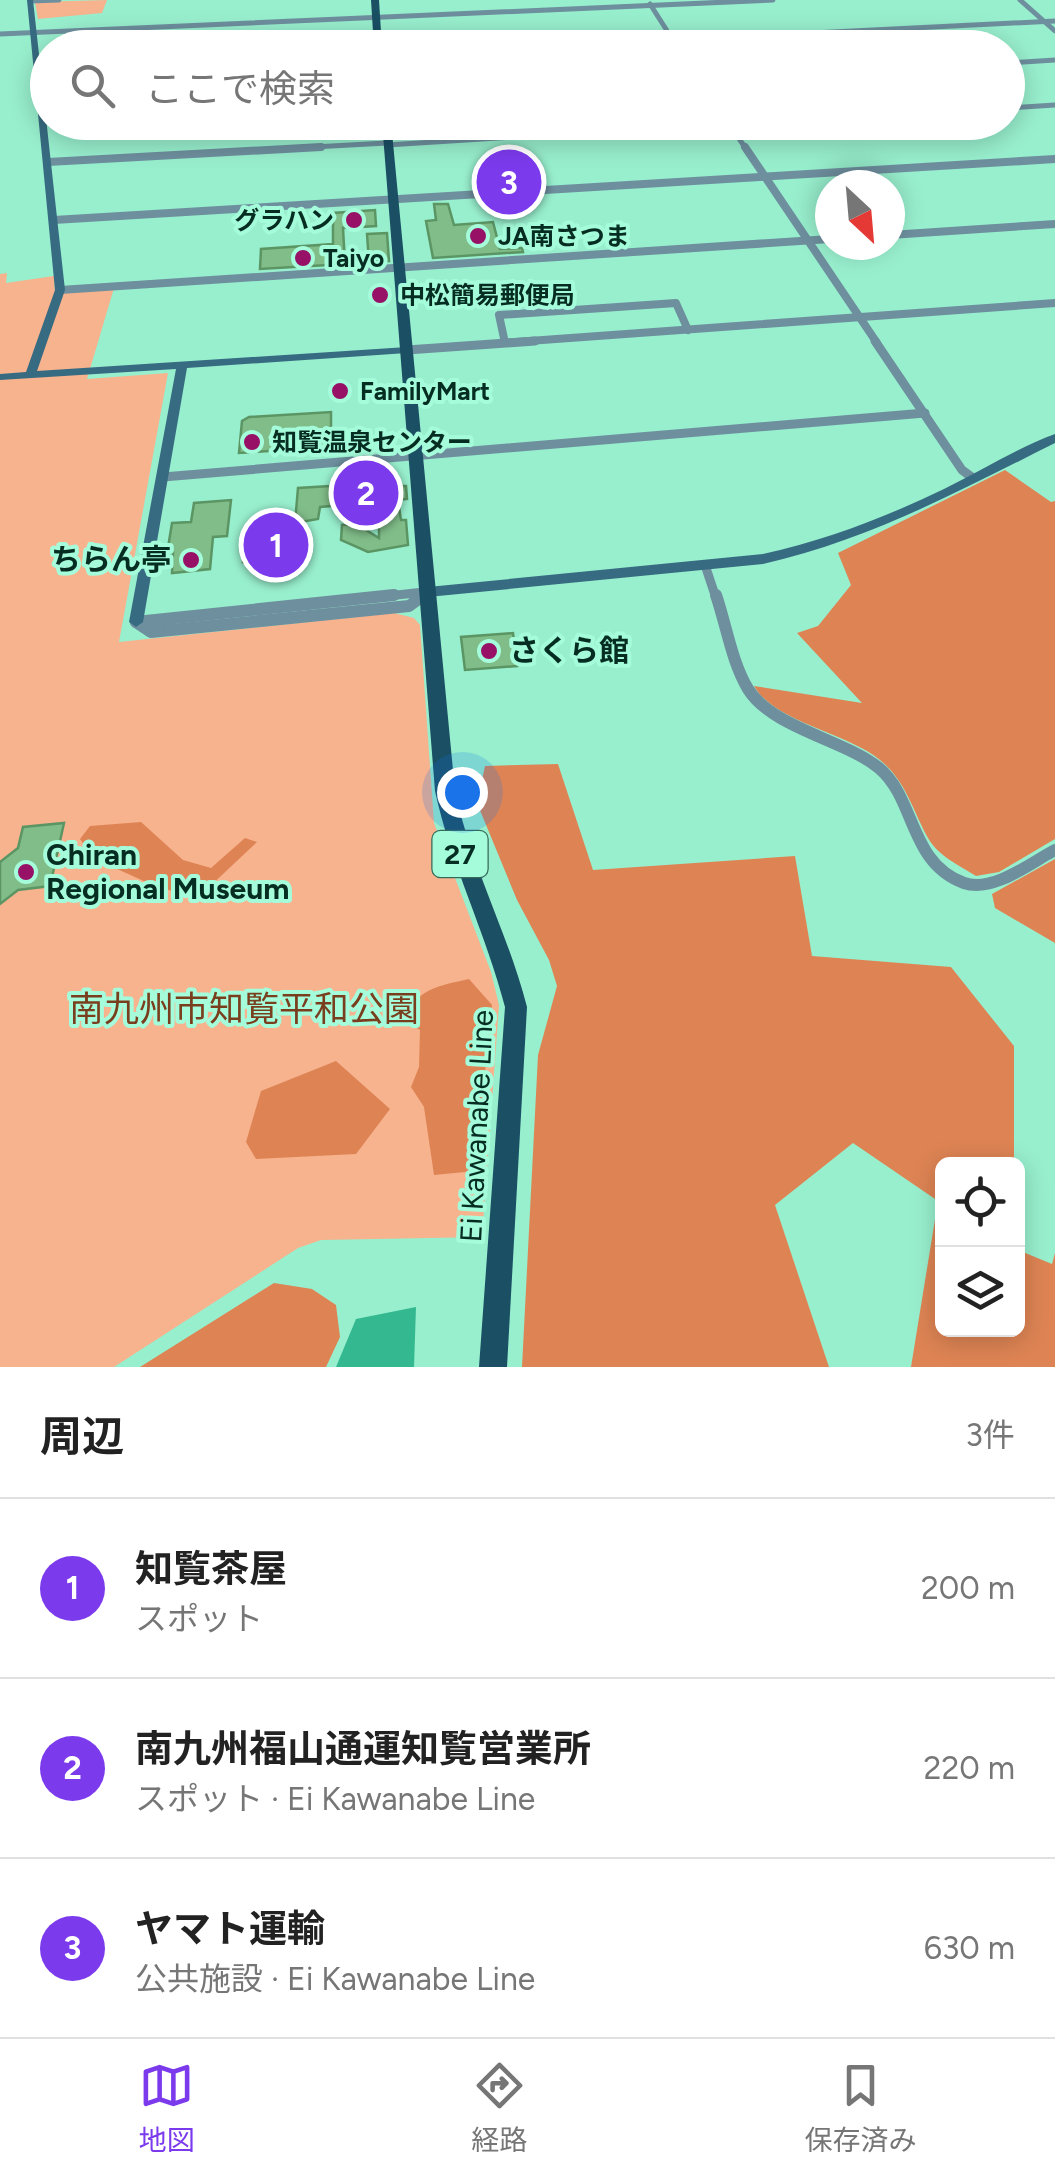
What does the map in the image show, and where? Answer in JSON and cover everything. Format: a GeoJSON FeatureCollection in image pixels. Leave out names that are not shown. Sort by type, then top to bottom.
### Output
{"type":"FeatureCollection","features":[{"type":"Feature","properties":{"kind":"main road"},"geometry":{"type":"LineString","coordinates":[[375,0],[377,30]]}},
{"type":"Feature","properties":{"kind":"main road","name":"Ei Kawanabe Line"},"geometry":{"type":"LineString","coordinates":[[387,140],[450,817],[507,970],[516,1006],[493,1367]]}},
{"type":"Feature","properties":{"kind":"street"},"geometry":{"type":"LineString","coordinates":[[34,30],[30,1],[59,0]]}},
{"type":"Feature","properties":{"kind":"street"},"geometry":{"type":"LineString","coordinates":[[103,30],[774,0]]}},
{"type":"Feature","properties":{"kind":"street"},"geometry":{"type":"LineString","coordinates":[[1020,0],[1055,32]]}},
{"type":"Feature","properties":{"kind":"street"},"geometry":{"type":"LineString","coordinates":[[649,3],[667,30]]}},
{"type":"Feature","properties":{"kind":"street"},"geometry":{"type":"LineString","coordinates":[[879,30],[1055,21]]}},
{"type":"Feature","properties":{"kind":"street"},"geometry":{"type":"LineString","coordinates":[[0,34],[30,33]]}},
{"type":"Feature","properties":{"kind":"street"},"geometry":{"type":"LineString","coordinates":[[1025,62],[1055,60]]}},
{"type":"Feature","properties":{"kind":"street"},"geometry":{"type":"LineString","coordinates":[[1025,107],[1055,105]]}},
{"type":"Feature","properties":{"kind":"street"},"geometry":{"type":"LineString","coordinates":[[30,376],[60,290],[47,140]]}},
{"type":"Feature","properties":{"kind":"street"},"geometry":{"type":"LineString","coordinates":[[48,162],[452,140]]}},
{"type":"Feature","properties":{"kind":"street"},"geometry":{"type":"LineString","coordinates":[[740,140],[962,470],[973,478]]}},
{"type":"Feature","properties":{"kind":"street"},"geometry":{"type":"LineString","coordinates":[[54,220],[1055,159]]}},
{"type":"Feature","properties":{"kind":"street"},"geometry":{"type":"LineString","coordinates":[[905,234],[1055,224]]}},
{"type":"Feature","properties":{"kind":"street"},"geometry":{"type":"LineString","coordinates":[[60,290],[815,240]]}},
{"type":"Feature","properties":{"kind":"street"},"geometry":{"type":"LineString","coordinates":[[505,344],[499,314],[676,302],[688,330]]}},
{"type":"Feature","properties":{"kind":"street"},"geometry":{"type":"LineString","coordinates":[[0,377],[1055,304]]}},
{"type":"Feature","properties":{"kind":"street"},"geometry":{"type":"LineString","coordinates":[[182,366],[136,622],[151,632],[409,606],[428,592],[774,557],[837,542],[1055,438]]}},
{"type":"Feature","properties":{"kind":"street"},"geometry":{"type":"LineString","coordinates":[[163,478],[924,413]]}},
{"type":"Feature","properties":{"kind":"street"},"geometry":{"type":"LineString","coordinates":[[705,565],[748,692],[778,715],[878,768],[900,798],[912,836],[923,854],[960,883],[986,886],[1055,850]]}},
{"type":"Feature","properties":{"kind":"green space"},"geometry":{"type":"Polygon","coordinates":[[[107,0],[102,13],[38,19],[35,2],[107,0]]]}},
{"type":"Feature","properties":{"kind":"green space","name":"南九州市知覧平和公園"},"geometry":{"type":"Polygon","coordinates":[[[7,273],[6,283],[54,276],[55,292],[114,288],[87,379],[168,373],[119,642],[394,613],[414,618],[420,625],[434,823],[491,972],[499,1005],[482,1237],[321,1240],[298,1248],[114,1367],[0,1367],[0,274],[7,273]]]}},
{"type":"Feature","properties":{"kind":"shaded area"},"geometry":{"type":"Polygon","coordinates":[[[1005,470],[1055,501],[1055,839],[999,872],[976,876],[932,844],[902,786],[880,760],[777,709],[754,686],[862,703],[797,633],[818,626],[851,585],[838,553],[1005,470]]]}},
{"type":"Feature","properties":{"kind":"shaded area"},"geometry":{"type":"Polygon","coordinates":[[[558,764],[593,870],[795,856],[812,956],[951,967],[1014,1046],[1014,1157],[935,1157],[935,1199],[853,1143],[775,1205],[829,1367],[522,1367],[538,1055],[557,986],[549,960],[517,900],[477,803],[485,766],[558,764]]]}},
{"type":"Feature","properties":{"kind":"shaded area"},"geometry":{"type":"Polygon","coordinates":[[[141,822],[183,860],[211,868],[245,838],[257,842],[206,890],[172,891],[93,858],[80,839],[90,826],[141,822]]]}},
{"type":"Feature","properties":{"kind":"shaded area"},"geometry":{"type":"Polygon","coordinates":[[[1055,859],[1055,943],[995,908],[992,894],[1055,859]]]}},
{"type":"Feature","properties":{"kind":"shaded area"},"geometry":{"type":"Polygon","coordinates":[[[469,979],[492,1005],[475,1171],[434,1175],[424,1107],[411,1087],[419,1067],[420,1030],[404,1021],[421,995],[469,979]]]}},
{"type":"Feature","properties":{"kind":"shaded area"},"geometry":{"type":"Polygon","coordinates":[[[336,1061],[390,1109],[356,1154],[256,1159],[246,1142],[261,1091],[336,1061]]]}},
{"type":"Feature","properties":{"kind":"shaded area"},"geometry":{"type":"Polygon","coordinates":[[[935,1219],[935,1337],[1025,1337],[1025,1253],[1052,1264],[1055,1253],[1055,1367],[911,1367],[935,1219]]]}},
{"type":"Feature","properties":{"kind":"shaded area"},"geometry":{"type":"Polygon","coordinates":[[[274,1283],[312,1289],[336,1305],[340,1337],[326,1367],[140,1367],[274,1283]]]}},
{"type":"Feature","properties":{"kind":"shaded area"},"geometry":{"type":"Polygon","coordinates":[[[416,1307],[414,1367],[336,1367],[356,1319],[416,1307]]]}},
{"type":"Feature","properties":{"kind":"building"},"geometry":{"type":"Polygon","coordinates":[[[434,204],[448,204],[454,225],[493,222],[500,249],[522,248],[523,252],[433,258],[426,221],[436,220],[434,204]]]}},
{"type":"Feature","properties":{"kind":"building","name":"Taiyo"},"geometry":{"type":"Polygon","coordinates":[[[375,210],[376,226],[343,228],[345,264],[260,269],[261,249],[333,244],[333,213],[375,210]]]}},
{"type":"Feature","properties":{"kind":"building"},"geometry":{"type":"Polygon","coordinates":[[[387,233],[389,261],[369,262],[367,234],[387,233]]]}},
{"type":"Feature","properties":{"kind":"building"},"geometry":{"type":"Polygon","coordinates":[[[331,412],[331,447],[239,453],[242,421],[249,417],[331,412]]]}},
{"type":"Feature","properties":{"kind":"building"},"geometry":{"type":"Polygon","coordinates":[[[396,482],[396,486],[406,486],[407,499],[398,500],[401,520],[406,520],[408,545],[368,552],[341,540],[342,525],[356,524],[379,538],[379,502],[320,507],[318,519],[295,523],[298,488],[396,482]]]}},
{"type":"Feature","properties":{"kind":"building"},"geometry":{"type":"Polygon","coordinates":[[[231,500],[227,536],[213,537],[210,569],[172,573],[173,553],[167,554],[172,523],[191,522],[194,503],[231,500]]]}},
{"type":"Feature","properties":{"kind":"building"},"geometry":{"type":"Polygon","coordinates":[[[303,530],[303,548],[243,562],[249,542],[257,541],[257,537],[303,530]]]}},
{"type":"Feature","properties":{"kind":"building","name":"さくら館"},"geometry":{"type":"Polygon","coordinates":[[[513,633],[517,666],[465,670],[461,637],[513,633]]]}},
{"type":"Feature","properties":{"kind":"building","name":"Chiran Regional Museum"},"geometry":{"type":"Polygon","coordinates":[[[64,823],[50,886],[18,890],[0,904],[0,862],[18,848],[23,827],[64,823]]]}},
{"type":"Feature","properties":{"kind":"place","name":"ヤマト運輸"},"geometry":{"type":"Point","coordinates":[509,182]}},
{"type":"Feature","properties":{"kind":"place","name":"グラハン"},"geometry":{"type":"Point","coordinates":[354,220]}},
{"type":"Feature","properties":{"kind":"place","name":"JA南さつま"},"geometry":{"type":"Point","coordinates":[478,236]}},
{"type":"Feature","properties":{"kind":"place","name":"Taiyo"},"geometry":{"type":"Point","coordinates":[303,258]}},
{"type":"Feature","properties":{"kind":"place","name":"中松簡易郵便局"},"geometry":{"type":"Point","coordinates":[380,295]}},
{"type":"Feature","properties":{"kind":"place","name":"FamilyMart"},"geometry":{"type":"Point","coordinates":[340,391]}},
{"type":"Feature","properties":{"kind":"place","name":"知覧温泉センター"},"geometry":{"type":"Point","coordinates":[252,442]}},
{"type":"Feature","properties":{"kind":"place","name":"南九州福山通運知覧営業所"},"geometry":{"type":"Point","coordinates":[366,493]}},
{"type":"Feature","properties":{"kind":"place","name":"知覧茶屋"},"geometry":{"type":"Point","coordinates":[276,545]}},
{"type":"Feature","properties":{"kind":"place","name":"ちらん亭"},"geometry":{"type":"Point","coordinates":[191,560]}},
{"type":"Feature","properties":{"kind":"place","name":"さくら館"},"geometry":{"type":"Point","coordinates":[489,651]}},
{"type":"Feature","properties":{"kind":"place","name":"Chiran Regional Museum"},"geometry":{"type":"Point","coordinates":[26,872]}}]}
